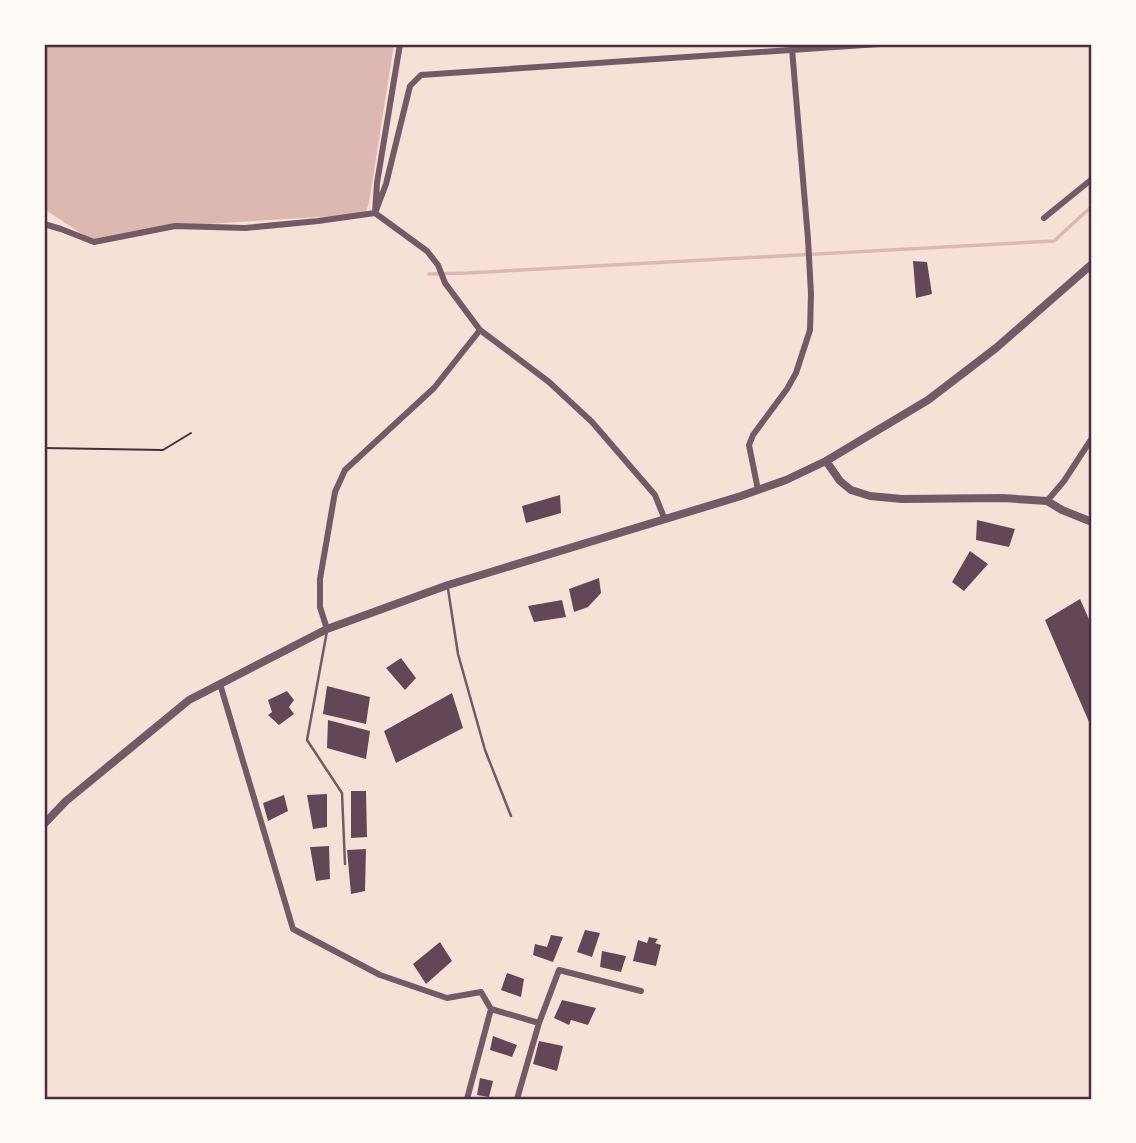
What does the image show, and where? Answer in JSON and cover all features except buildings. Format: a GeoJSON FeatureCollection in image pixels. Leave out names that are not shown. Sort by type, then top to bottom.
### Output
{"type":"FeatureCollection","features":[{"type":"Feature","properties":{"kind":"street"},"geometry":{"type":"LineString","coordinates":[[375,213],[377,183],[400,44]]}},
{"type":"Feature","properties":{"kind":"street"},"geometry":{"type":"LineString","coordinates":[[375,213],[386,184],[410,86],[421,75],[879,44]]}},
{"type":"Feature","properties":{"kind":"street"},"geometry":{"type":"LineString","coordinates":[[758,490],[749,445],[752,435],[796,373],[810,330],[808,239],[792,49]]}},
{"type":"Feature","properties":{"kind":"street"},"geometry":{"type":"LineString","coordinates":[[1044,218],[1092,178]]}},
{"type":"Feature","properties":{"kind":"street"},"geometry":{"type":"LineString","coordinates":[[44,224],[94,243],[175,226],[245,228],[375,213],[427,251],[438,265],[445,283],[480,330],[549,382],[592,422],[655,495],[665,520]]}},
{"type":"Feature","properties":{"kind":"street"},"geometry":{"type":"LineString","coordinates":[[44,824],[66,801],[189,700],[327,629],[448,585],[758,490],[826,461],[928,400],[996,348],[1092,264]]}},
{"type":"Feature","properties":{"kind":"street"},"geometry":{"type":"LineString","coordinates":[[327,629],[320,607],[320,579],[335,492],[345,470],[434,388],[480,330]]}},
{"type":"Feature","properties":{"kind":"street"},"geometry":{"type":"LineString","coordinates":[[1047,501],[1064,481],[1092,438]]}},
{"type":"Feature","properties":{"kind":"street"},"geometry":{"type":"LineString","coordinates":[[826,461],[840,481],[851,490],[870,496],[902,499],[1025,498],[1047,501],[1092,522]]}},
{"type":"Feature","properties":{"kind":"street"},"geometry":{"type":"LineString","coordinates":[[220,684],[293,929],[380,975],[447,998],[481,992],[491,1009],[539,1023]]}},
{"type":"Feature","properties":{"kind":"street"},"geometry":{"type":"LineString","coordinates":[[517,1099],[539,1023],[559,970],[641,991]]}},
{"type":"Feature","properties":{"kind":"street"},"geometry":{"type":"LineString","coordinates":[[467,1099],[491,1009]]}},
{"type":"Feature","properties":{"kind":"lane"},"geometry":{"type":"LineString","coordinates":[[448,585],[458,654],[485,750],[511,816]]}},
{"type":"Feature","properties":{"kind":"lane"},"geometry":{"type":"LineString","coordinates":[[327,629],[307,740],[342,793],[345,864]]}},
{"type":"Feature","properties":{"kind":"path"},"geometry":{"type":"LineString","coordinates":[[44,448],[163,450],[191,433]]}},
{"type":"Feature","properties":{"kind":"shaded area"},"geometry":{"type":"Polygon","coordinates":[[[46,44],[394,44],[365,214],[175,226],[94,242],[44,209],[46,44]]]}},
{"type":"Feature","properties":{"kind":"waterway"},"geometry":{"type":"LineString","coordinates":[[429,274],[1054,241],[1092,206]]}}]}
